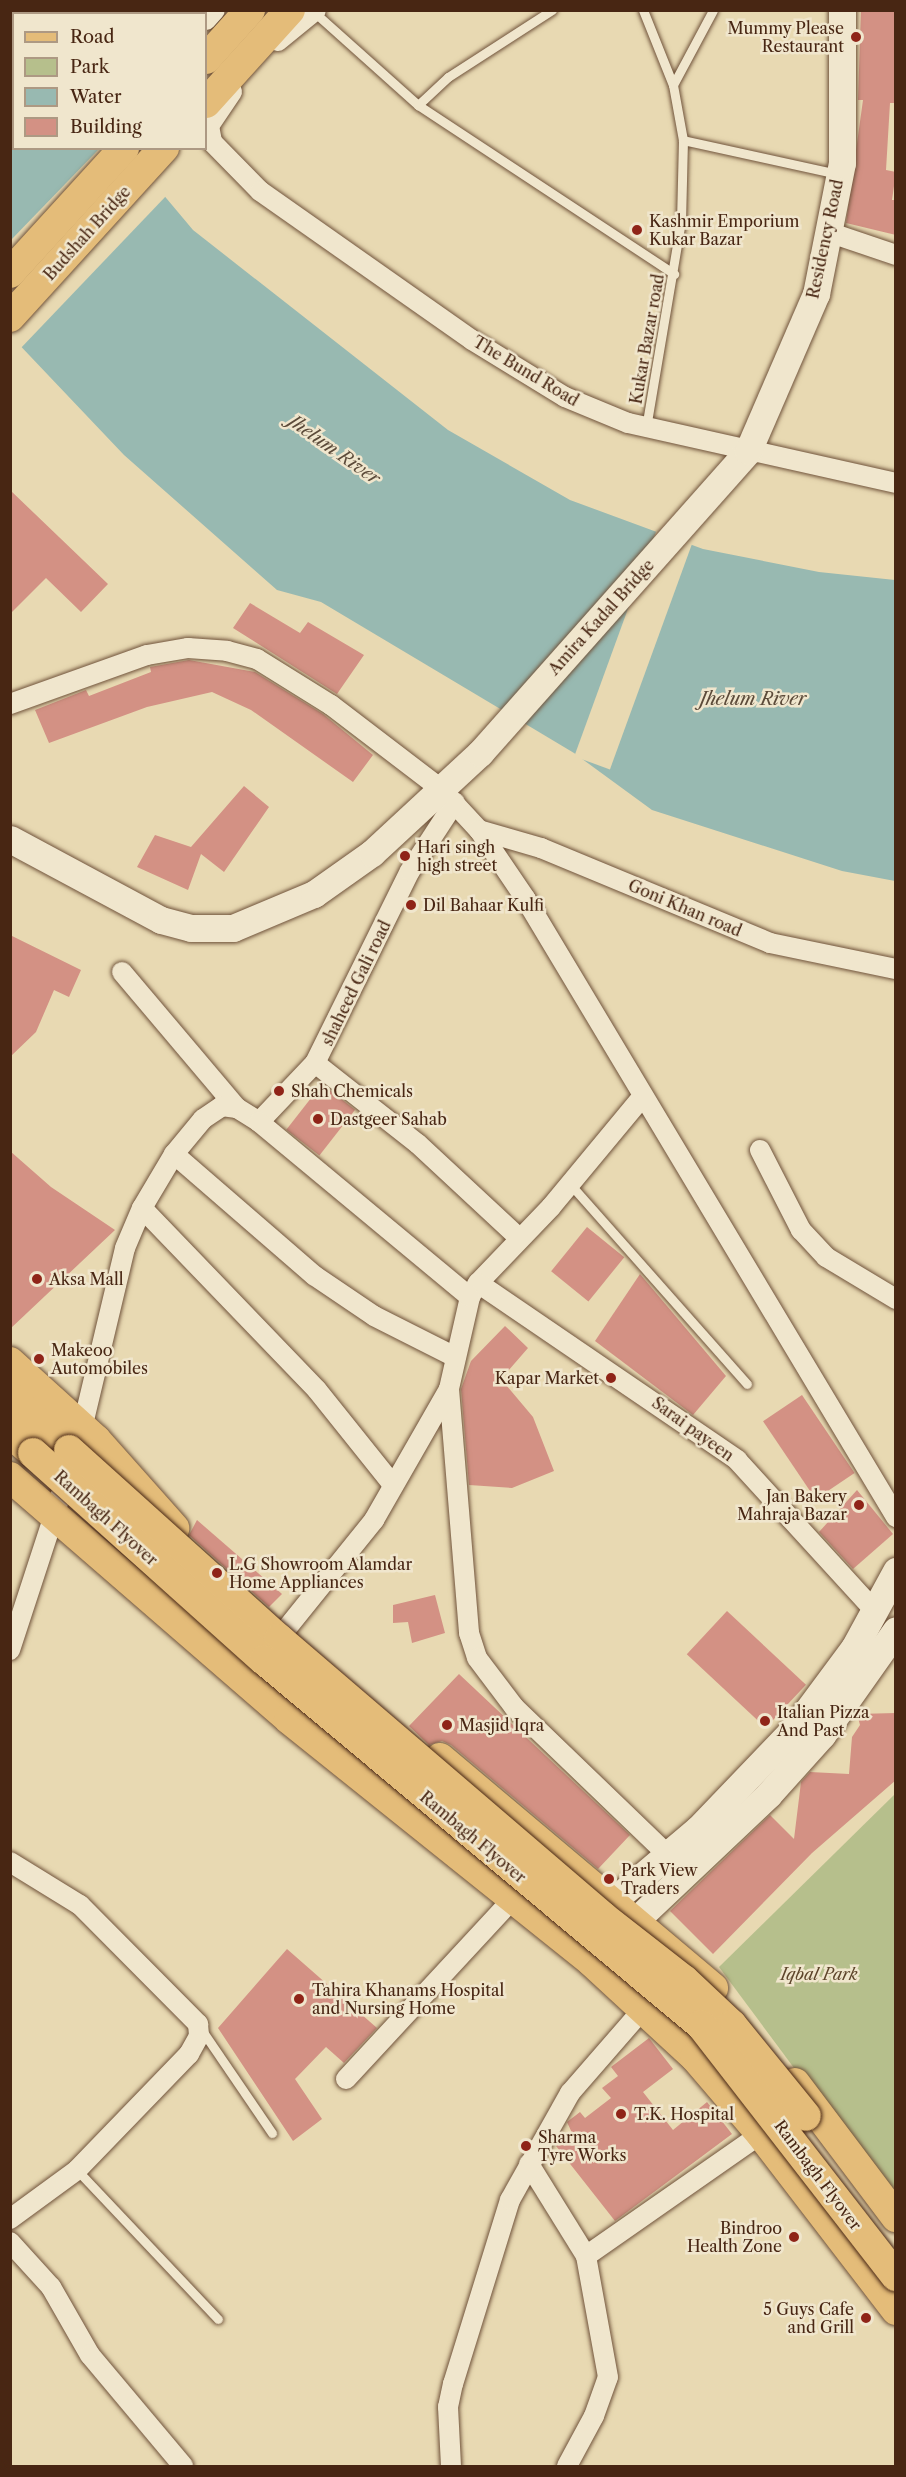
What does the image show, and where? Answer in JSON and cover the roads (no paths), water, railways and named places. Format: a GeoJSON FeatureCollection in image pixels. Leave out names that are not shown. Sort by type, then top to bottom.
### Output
{"type":"FeatureCollection","features":[{"type":"Feature","properties":{"kind":"main road"},"geometry":{"type":"LineString","coordinates":[[207,58],[250,10]]}},
{"type":"Feature","properties":{"kind":"main road","name":"Residency Road"},"geometry":{"type":"LineString","coordinates":[[723,482],[748,450],[816,294],[839,174],[842,10]]}},
{"type":"Feature","properties":{"kind":"main road"},"geometry":{"type":"LineString","coordinates":[[207,102],[306,11]]}},
{"type":"Feature","properties":{"kind":"main road","name":"Budshah Bridge"},"geometry":{"type":"LineString","coordinates":[[10,273],[122,150]]}},
{"type":"Feature","properties":{"kind":"main road","name":"Budshah Bridge"},"geometry":{"type":"LineString","coordinates":[[10,317],[162,150]]}},
{"type":"Feature","properties":{"kind":"main road","name":"Amira Kadal Bridge"},"geometry":{"type":"LineString","coordinates":[[448,795],[480,753],[723,482]]}},
{"type":"Feature","properties":{"kind":"main road"},"geometry":{"type":"LineString","coordinates":[[10,839],[161,920],[191,928],[233,928],[314,894],[448,795]]}},
{"type":"Feature","properties":{"kind":"main road"},"geometry":{"type":"LineString","coordinates":[[10,1362],[83,1428],[169,1523],[287,1628],[624,1910],[742,2016],[896,2217]]}},
{"type":"Feature","properties":{"kind":"main road","name":"Rambagh Flyover"},"geometry":{"type":"LineString","coordinates":[[10,1397],[270,1631],[692,1988],[757,2053],[896,2233]]}},
{"type":"Feature","properties":{"kind":"main road","name":"Rambagh Flyover"},"geometry":{"type":"LineString","coordinates":[[10,1433],[264,1660],[701,2025],[896,2276]]}},
{"type":"Feature","properties":{"kind":"main road"},"geometry":{"type":"LineString","coordinates":[[10,1477],[289,1719],[564,1942],[592,1962],[695,2057],[761,2134],[896,2310]]}},
{"type":"Feature","properties":{"kind":"main road"},"geometry":{"type":"LineString","coordinates":[[592,1962],[624,1910],[668,1855],[793,1730],[876,1612],[896,1571]]}},
{"type":"Feature","properties":{"kind":"main road"},"geometry":{"type":"LineString","coordinates":[[564,1942],[624,1910],[768,1795],[822,1735],[896,1630]]}},
{"type":"Feature","properties":{"kind":"street","name":"The Bund Road"},"geometry":{"type":"LineString","coordinates":[[306,11],[233,91],[209,126],[212,142],[260,192],[472,340],[565,397],[646,427],[896,483]]}},
{"type":"Feature","properties":{"kind":"street"},"geometry":{"type":"LineString","coordinates":[[828,232],[896,255]]}},
{"type":"Feature","properties":{"kind":"street"},"geometry":{"type":"LineString","coordinates":[[10,704],[147,655],[188,648],[227,651],[257,659],[331,705],[448,795],[479,830],[643,1096],[896,1518]]}},
{"type":"Feature","properties":{"kind":"street","name":"shaheed Gali road"},"geometry":{"type":"LineString","coordinates":[[259,1122],[315,1063],[448,795]]}},
{"type":"Feature","properties":{"kind":"street","name":"Goni Khan road"},"geometry":{"type":"LineString","coordinates":[[479,830],[541,848],[770,943],[896,969]]}},
{"type":"Feature","properties":{"kind":"street","name":"Sarai payeen"},"geometry":{"type":"LineString","coordinates":[[122,972],[237,1108],[259,1122],[474,1290],[709,1437],[737,1460],[876,1612]]}},
{"type":"Feature","properties":{"kind":"street"},"geometry":{"type":"LineString","coordinates":[[315,1063],[418,1144],[518,1237]]}},
{"type":"Feature","properties":{"kind":"street"},"geometry":{"type":"LineString","coordinates":[[643,1096],[570,1184],[518,1237],[474,1290],[455,1357],[449,1389],[470,1633],[477,1658],[514,1707],[668,1855]]}},
{"type":"Feature","properties":{"kind":"street"},"geometry":{"type":"LineString","coordinates":[[10,1650],[83,1428],[125,1248],[142,1208],[174,1154],[211,1112],[222,1106],[237,1108]]}},
{"type":"Feature","properties":{"kind":"street"},"geometry":{"type":"LineString","coordinates":[[760,1150],[801,1230],[826,1257],[896,1299]]}},
{"type":"Feature","properties":{"kind":"street"},"geometry":{"type":"LineString","coordinates":[[174,1154],[315,1276],[374,1316],[455,1357]]}},
{"type":"Feature","properties":{"kind":"street"},"geometry":{"type":"LineString","coordinates":[[142,1208],[317,1390],[393,1485]]}},
{"type":"Feature","properties":{"kind":"street"},"geometry":{"type":"LineString","coordinates":[[287,1628],[374,1520],[449,1389]]}},
{"type":"Feature","properties":{"kind":"street"},"geometry":{"type":"LineString","coordinates":[[10,1862],[80,1905],[198,2024],[196,2046],[77,2170],[10,2219]]}},
{"type":"Feature","properties":{"kind":"street"},"geometry":{"type":"LineString","coordinates":[[346,2079],[512,1900]]}},
{"type":"Feature","properties":{"kind":"street"},"geometry":{"type":"LineString","coordinates":[[451,2466],[448,2407],[459,2358],[498,2229],[529,2164],[570,2093],[643,2009]]}},
{"type":"Feature","properties":{"kind":"street"},"geometry":{"type":"LineString","coordinates":[[586,2256],[761,2134]]}},
{"type":"Feature","properties":{"kind":"street"},"geometry":{"type":"LineString","coordinates":[[529,2164],[586,2256],[608,2376],[594,2416],[567,2466]]}},
{"type":"Feature","properties":{"kind":"street"},"geometry":{"type":"LineString","coordinates":[[10,2242],[51,2287],[90,2355],[183,2466]]}},
{"type":"Feature","properties":{"kind":"lane"},"geometry":{"type":"LineString","coordinates":[[418,105],[448,76],[552,10]]}},
{"type":"Feature","properties":{"kind":"lane","name":"Kukar Bazar road"},"geometry":{"type":"LineString","coordinates":[[643,10],[673,85],[683,140],[674,274],[646,427]]}},
{"type":"Feature","properties":{"kind":"lane"},"geometry":{"type":"LineString","coordinates":[[673,85],[713,10]]}},
{"type":"Feature","properties":{"kind":"lane"},"geometry":{"type":"LineString","coordinates":[[306,11],[418,105],[674,274]]}},
{"type":"Feature","properties":{"kind":"lane"},"geometry":{"type":"LineString","coordinates":[[683,140],[839,174]]}},
{"type":"Feature","properties":{"kind":"lane"},"geometry":{"type":"LineString","coordinates":[[570,1184],[747,1384]]}},
{"type":"Feature","properties":{"kind":"lane"},"geometry":{"type":"LineString","coordinates":[[198,2024],[272,2133]]}},
{"type":"Feature","properties":{"kind":"lane"},"geometry":{"type":"LineString","coordinates":[[77,2170],[218,2319]]}},
{"type":"Feature","properties":{"kind":"water","name":"Jhelum River"},"geometry":{"type":"Polygon","coordinates":[[[10,13],[12,150],[126,150],[193,230],[448,430],[570,500],[703,549],[819,572],[895,580],[895,881],[842,871],[652,810],[574,753],[321,602],[277,590],[124,455],[11,336],[10,13]]]}},
{"type":"Feature","properties":{"kind":"place","name":"Mummy Please Restaurant"},"geometry":{"type":"Point","coordinates":[856,37]}},
{"type":"Feature","properties":{"kind":"place","name":"Kashmir Emporium Kukar Bazar"},"geometry":{"type":"Point","coordinates":[637,230]}},
{"type":"Feature","properties":{"kind":"place","name":"Hari singh high street"},"geometry":{"type":"Point","coordinates":[405,856]}},
{"type":"Feature","properties":{"kind":"place","name":"Dil Bahaar Kulfi"},"geometry":{"type":"Point","coordinates":[411,905]}},
{"type":"Feature","properties":{"kind":"place","name":"Shah Chemicals"},"geometry":{"type":"Point","coordinates":[279,1091]}},
{"type":"Feature","properties":{"kind":"place","name":"Dastgeer Sahab"},"geometry":{"type":"Point","coordinates":[318,1119]}},
{"type":"Feature","properties":{"kind":"place","name":"Aksa Mall"},"geometry":{"type":"Point","coordinates":[37,1279]}},
{"type":"Feature","properties":{"kind":"place","name":"Makeoo Automobiles"},"geometry":{"type":"Point","coordinates":[39,1359]}},
{"type":"Feature","properties":{"kind":"place","name":"Kapar Market"},"geometry":{"type":"Point","coordinates":[611,1378]}},
{"type":"Feature","properties":{"kind":"place","name":"Jan Bakery Mahraja Bazar"},"geometry":{"type":"Point","coordinates":[859,1505]}},
{"type":"Feature","properties":{"kind":"place","name":"L.G Showroom Alamdar Home Appliances"},"geometry":{"type":"Point","coordinates":[217,1573]}},
{"type":"Feature","properties":{"kind":"place","name":"Italian Pizza And Past"},"geometry":{"type":"Point","coordinates":[765,1721]}},
{"type":"Feature","properties":{"kind":"place","name":"Masjid Iqra"},"geometry":{"type":"Point","coordinates":[447,1725]}},
{"type":"Feature","properties":{"kind":"place","name":"Park View Traders"},"geometry":{"type":"Point","coordinates":[609,1879]}},
{"type":"Feature","properties":{"kind":"place","name":"Tahira Khanams Hospital and Nursing Home"},"geometry":{"type":"Point","coordinates":[299,1999]}},
{"type":"Feature","properties":{"kind":"place","name":"T.K. Hospital"},"geometry":{"type":"Point","coordinates":[621,2114]}},
{"type":"Feature","properties":{"kind":"place","name":"Sharma Tyre Works"},"geometry":{"type":"Point","coordinates":[526,2146]}},
{"type":"Feature","properties":{"kind":"place","name":"Bindroo Health Zone"},"geometry":{"type":"Point","coordinates":[794,2237]}},
{"type":"Feature","properties":{"kind":"place","name":"5 Guys Cafe and Grill"},"geometry":{"type":"Point","coordinates":[866,2318]}},
{"type":"Feature","properties":{"kind":"park label","name":"Iqbal Park"},"geometry":{"type":"Point","coordinates":[819,1974]}}]}
